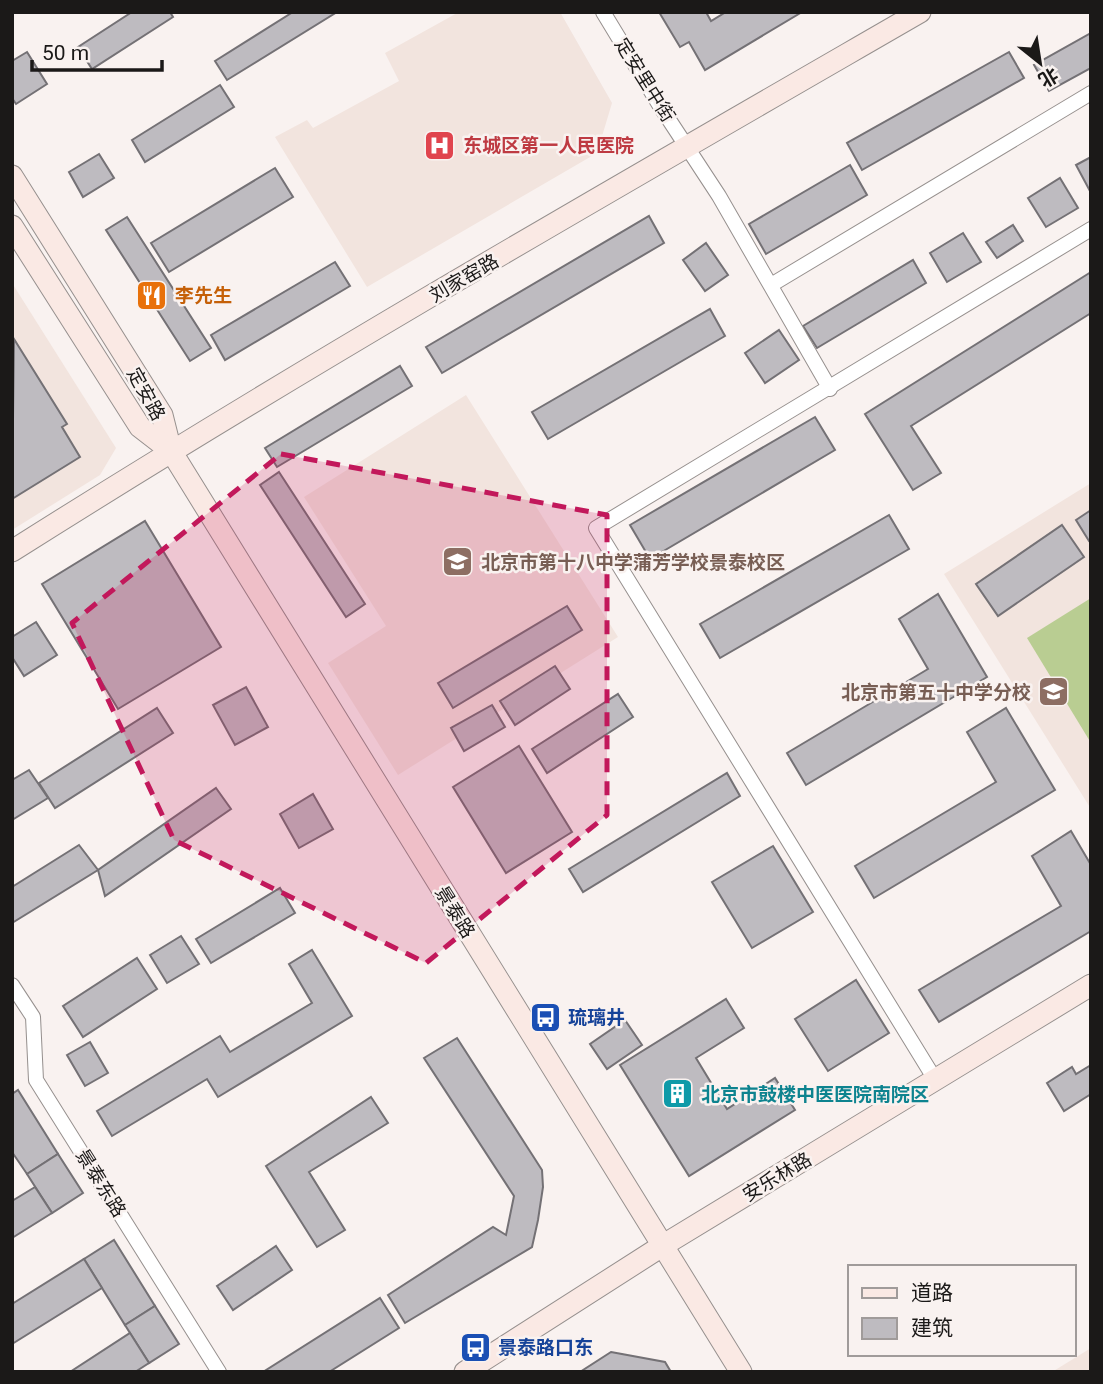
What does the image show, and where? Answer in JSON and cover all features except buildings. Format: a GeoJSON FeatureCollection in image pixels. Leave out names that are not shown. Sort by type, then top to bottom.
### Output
{"type":"FeatureCollection","features":[{"type":"Feature","properties":{"kind":"street","name":"定安里中街"},"geometry":{"type":"LineString","coordinates":[[603,12],[660,106],[688,146],[830,388]]}},
{"type":"Feature","properties":{"kind":"street","name":"刘家窑路"},"geometry":{"type":"LineString","coordinates":[[12,551],[171,451],[920,12]]}},
{"type":"Feature","properties":{"kind":"street"},"geometry":{"type":"LineString","coordinates":[[771,285],[1091,93]]}},
{"type":"Feature","properties":{"kind":"street","name":"定安路"},"geometry":{"type":"LineString","coordinates":[[12,176],[162,415],[171,451]]}},
{"type":"Feature","properties":{"kind":"street","name":"定安路"},"geometry":{"type":"LineString","coordinates":[[12,226],[140,427],[171,451]]}},
{"type":"Feature","properties":{"kind":"street"},"geometry":{"type":"LineString","coordinates":[[936,1081],[596,528],[1091,229]]}},
{"type":"Feature","properties":{"kind":"street","name":"景泰路"},"geometry":{"type":"LineString","coordinates":[[171,451],[741,1372]]}},
{"type":"Feature","properties":{"kind":"street","name":"景泰东路"},"geometry":{"type":"LineString","coordinates":[[12,985],[33,1017],[36,1080],[219,1372]]}},
{"type":"Feature","properties":{"kind":"street","name":"安乐林路"},"geometry":{"type":"LineString","coordinates":[[465,1372],[662,1246],[1091,985]]}},
{"type":"Feature","properties":{"kind":"highlighted area"},"geometry":{"type":"Polygon","coordinates":[[[281,454],[607,515],[607,815],[426,963],[174,840],[72,623],[281,454]]]}},
{"type":"Feature","properties":{"kind":"shaded area","name":"东城区第一人民医院"},"geometry":{"type":"Polygon","coordinates":[[[459,12],[560,12],[612,103],[597,153],[367,287],[275,137],[307,120],[313,128],[399,81],[385,53],[459,12]]]}},
{"type":"Feature","properties":{"kind":"shaded area"},"geometry":{"type":"Polygon","coordinates":[[[12,283],[116,448],[100,475],[12,530],[12,283]]]}},
{"type":"Feature","properties":{"kind":"shaded area","name":"北京市第十八中学蒲芳学校景泰校区"},"geometry":{"type":"Polygon","coordinates":[[[466,395],[618,637],[398,775],[328,663],[386,626],[304,497],[466,395]]]}},
{"type":"Feature","properties":{"kind":"shaded area","name":"北京市第五十中学分校"},"geometry":{"type":"Polygon","coordinates":[[[1091,483],[1091,809],[944,574],[1091,483]]]}},
{"type":"Feature","properties":{"kind":"shaded area"},"geometry":{"type":"Polygon","coordinates":[[[1091,1348],[1091,1372],[1052,1372],[1091,1348]]]}},
{"type":"Feature","properties":{"kind":"green space"},"geometry":{"type":"Polygon","coordinates":[[[1091,598],[1091,743],[1027,638],[1091,598]]]}},
{"type":"Feature","properties":{"kind":"place","name":"东城区第一人民医院"},"geometry":{"type":"Point","coordinates":[440,145]}},
{"type":"Feature","properties":{"kind":"place","name":"李先生"},"geometry":{"type":"Point","coordinates":[152,295]}},
{"type":"Feature","properties":{"kind":"place","name":"北京市第十八中学蒲芳学校景泰校区"},"geometry":{"type":"Point","coordinates":[458,562]}},
{"type":"Feature","properties":{"kind":"place","name":"北京市第五十中学分校"},"geometry":{"type":"Point","coordinates":[1054,692]}},
{"type":"Feature","properties":{"kind":"place","name":"琉璃井"},"geometry":{"type":"Point","coordinates":[545,1017]}},
{"type":"Feature","properties":{"kind":"place","name":"北京市鼓楼中医医院南院区"},"geometry":{"type":"Point","coordinates":[678,1094]}},
{"type":"Feature","properties":{"kind":"place","name":"景泰路口东"},"geometry":{"type":"Point","coordinates":[475,1347]}}]}
